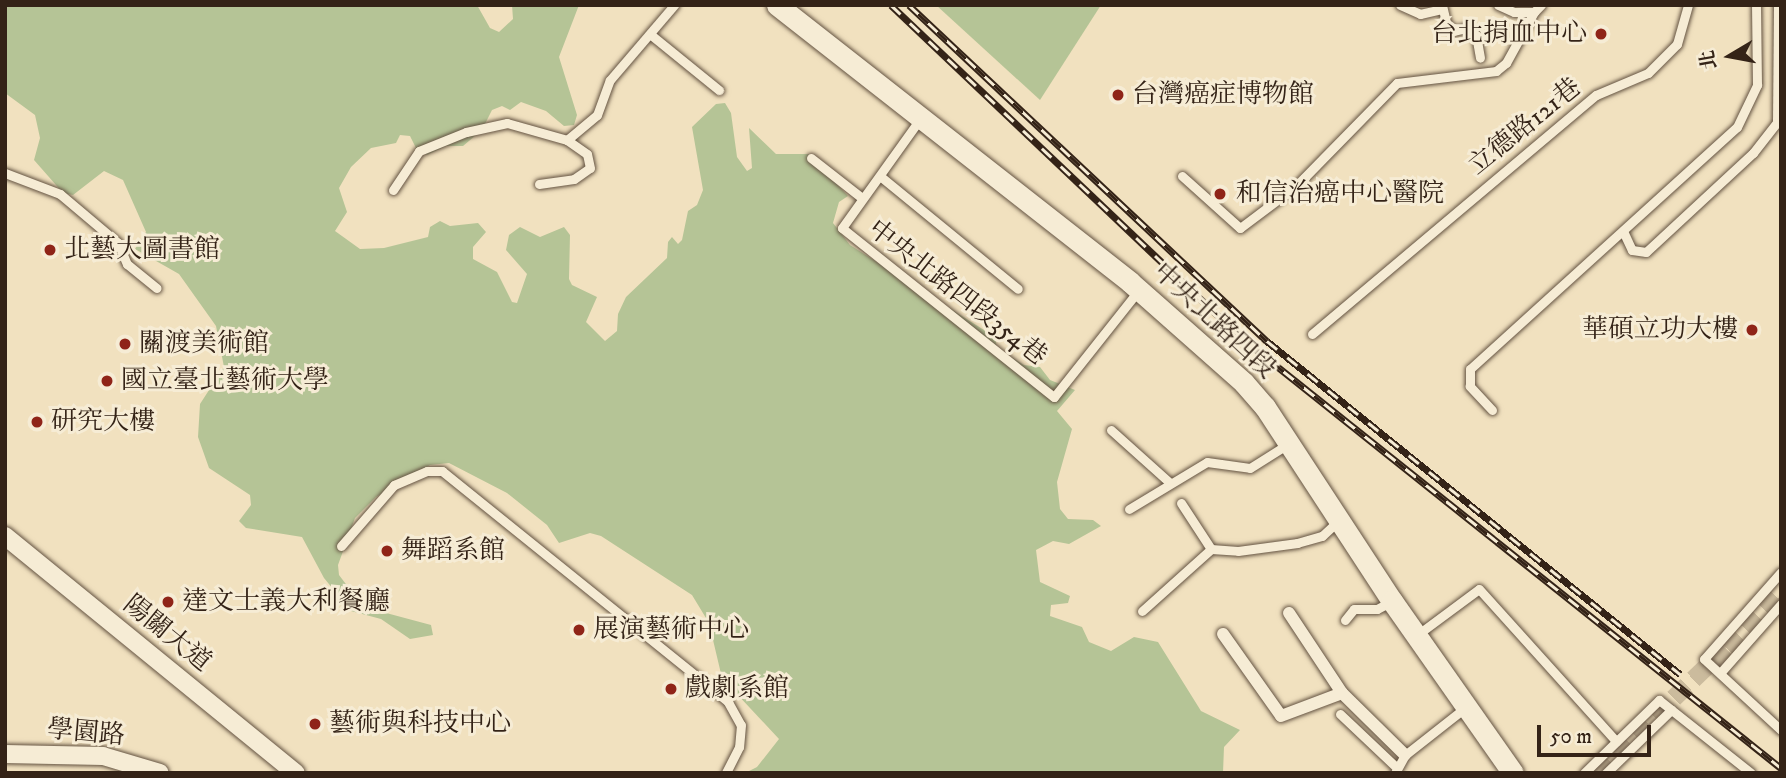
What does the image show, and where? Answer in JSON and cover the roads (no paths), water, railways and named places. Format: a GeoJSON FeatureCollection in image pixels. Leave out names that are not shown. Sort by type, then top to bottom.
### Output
{"type":"FeatureCollection","features":[{"type":"Feature","properties":{"kind":"street","name":"中央北路四段"},"geometry":{"type":"LineString","coordinates":[[777,5],[1139,289],[1244,383],[1265,407],[1392,601],[1513,773]]}},
{"type":"Feature","properties":{"kind":"street","name":"陽關大道"},"geometry":{"type":"LineString","coordinates":[[5,536],[296,773]]}},
{"type":"Feature","properties":{"kind":"street"},"geometry":{"type":"LineString","coordinates":[[1289,613],[1342,693],[1405,755]]}},
{"type":"Feature","properties":{"kind":"street"},"geometry":{"type":"LineString","coordinates":[[1223,634],[1281,716],[1342,693]]}},
{"type":"Feature","properties":{"kind":"street","name":"學園路"},"geometry":{"type":"LineString","coordinates":[[5,754],[103,756],[160,773]]}},
{"type":"Feature","properties":{"kind":"lane"},"geometry":{"type":"LineString","coordinates":[[567,140],[597,115],[610,80],[674,5]]}},
{"type":"Feature","properties":{"kind":"lane"},"geometry":{"type":"LineString","coordinates":[[1400,5],[1420,14],[1441,7],[1454,31],[1466,28],[1476,35],[1480,58]]}},
{"type":"Feature","properties":{"kind":"lane"},"geometry":{"type":"LineString","coordinates":[[1498,5],[1514,12],[1538,8]]}},
{"type":"Feature","properties":{"kind":"lane","name":"立德路121巷"},"geometry":{"type":"LineString","coordinates":[[1312,334],[1596,94],[1648,73],[1677,44],[1688,5]]}},
{"type":"Feature","properties":{"kind":"lane"},"geometry":{"type":"LineString","coordinates":[[1492,410],[1470,386],[1470,369],[1737,127],[1757,85],[1756,5]]}},
{"type":"Feature","properties":{"kind":"lane"},"geometry":{"type":"LineString","coordinates":[[1623,231],[1632,250],[1646,252],[1753,153],[1777,122],[1778,5]]}},
{"type":"Feature","properties":{"kind":"lane"},"geometry":{"type":"LineString","coordinates":[[1182,176],[1240,228],[1296,186],[1397,83],[1496,71],[1506,63],[1538,8]]}},
{"type":"Feature","properties":{"kind":"lane"},"geometry":{"type":"LineString","coordinates":[[650,34],[719,90]]}},
{"type":"Feature","properties":{"kind":"lane","name":"中央北路四段354巷"},"geometry":{"type":"LineString","coordinates":[[920,119],[842,228],[1054,397],[1139,289]]}},
{"type":"Feature","properties":{"kind":"lane"},"geometry":{"type":"LineString","coordinates":[[393,190],[419,151],[466,132],[507,124],[567,140],[587,154],[590,168],[574,179],[539,184]]}},
{"type":"Feature","properties":{"kind":"lane"},"geometry":{"type":"LineString","coordinates":[[811,159],[862,198]]}},
{"type":"Feature","properties":{"kind":"lane"},"geometry":{"type":"LineString","coordinates":[[5,173],[60,194],[118,243],[127,264],[157,288]]}},
{"type":"Feature","properties":{"kind":"lane"},"geometry":{"type":"LineString","coordinates":[[880,176],[1017,289]]}},
{"type":"Feature","properties":{"kind":"lane"},"geometry":{"type":"LineString","coordinates":[[1111,430],[1170,483]]}},
{"type":"Feature","properties":{"kind":"lane"},"geometry":{"type":"LineString","coordinates":[[1129,509],[1207,462],[1250,468],[1287,444]]}},
{"type":"Feature","properties":{"kind":"lane"},"geometry":{"type":"LineString","coordinates":[[341,546],[394,485],[427,471],[442,471],[728,702],[741,725],[738,747],[726,773]]}},
{"type":"Feature","properties":{"kind":"lane"},"geometry":{"type":"LineString","coordinates":[[1181,503],[1211,549]]}},
{"type":"Feature","properties":{"kind":"lane"},"geometry":{"type":"LineString","coordinates":[[1142,611],[1211,549],[1237,551],[1297,543],[1322,536],[1340,520]]}},
{"type":"Feature","properties":{"kind":"lane"},"geometry":{"type":"LineString","coordinates":[[1781,572],[1704,659],[1781,730]]}},
{"type":"Feature","properties":{"kind":"lane"},"geometry":{"type":"LineString","coordinates":[[1416,636],[1479,589],[1616,741]]}},
{"type":"Feature","properties":{"kind":"lane"},"geometry":{"type":"LineString","coordinates":[[1345,620],[1354,609],[1377,610],[1392,601]]}},
{"type":"Feature","properties":{"kind":"lane"},"geometry":{"type":"LineString","coordinates":[[1721,672],[1781,604]]}},
{"type":"Feature","properties":{"kind":"lane"},"geometry":{"type":"LineString","coordinates":[[1584,773],[1659,700],[1751,773]]}},
{"type":"Feature","properties":{"kind":"lane"},"geometry":{"type":"LineString","coordinates":[[1340,714],[1395,769],[1405,755],[1466,707]]}},
{"type":"Feature","properties":{"kind":"lane"},"geometry":{"type":"LineString","coordinates":[[1613,771],[1671,710]]}},
{"type":"Feature","properties":{"kind":"tunnel"},"geometry":{"type":"LineString","coordinates":[[1596,773],[1726,648],[1781,588]]}},
{"type":"Feature","properties":{"kind":"railway"},"geometry":{"type":"LineString","coordinates":[[891,5],[1243,339],[1781,768]]}},
{"type":"Feature","properties":{"kind":"railway"},"geometry":{"type":"LineString","coordinates":[[909,5],[1267,341],[1680,674]]}},
{"type":"Feature","properties":{"kind":"place","name":"台北捐血中心"},"geometry":{"type":"Point","coordinates":[1601,34]}},
{"type":"Feature","properties":{"kind":"place","name":"台灣癌症博物館"},"geometry":{"type":"Point","coordinates":[1118,95]}},
{"type":"Feature","properties":{"kind":"place","name":"和信治癌中心醫院"},"geometry":{"type":"Point","coordinates":[1220,194]}},
{"type":"Feature","properties":{"kind":"place","name":"北藝大圖書館"},"geometry":{"type":"Point","coordinates":[50,250]}},
{"type":"Feature","properties":{"kind":"place","name":"華碩立功大樓"},"geometry":{"type":"Point","coordinates":[1752,330]}},
{"type":"Feature","properties":{"kind":"place","name":"關渡美術館"},"geometry":{"type":"Point","coordinates":[125,344]}},
{"type":"Feature","properties":{"kind":"place","name":"國立臺北藝術大學"},"geometry":{"type":"Point","coordinates":[107,381]}},
{"type":"Feature","properties":{"kind":"place","name":"研究大樓"},"geometry":{"type":"Point","coordinates":[37,422]}},
{"type":"Feature","properties":{"kind":"place","name":"舞蹈系館"},"geometry":{"type":"Point","coordinates":[387,551]}},
{"type":"Feature","properties":{"kind":"place","name":"達文士義大利餐廳"},"geometry":{"type":"Point","coordinates":[168,602]}},
{"type":"Feature","properties":{"kind":"place","name":"展演藝術中心"},"geometry":{"type":"Point","coordinates":[579,630]}},
{"type":"Feature","properties":{"kind":"place","name":"戲劇系館"},"geometry":{"type":"Point","coordinates":[671,689]}},
{"type":"Feature","properties":{"kind":"place","name":"藝術與科技中心"},"geometry":{"type":"Point","coordinates":[315,724]}}]}
